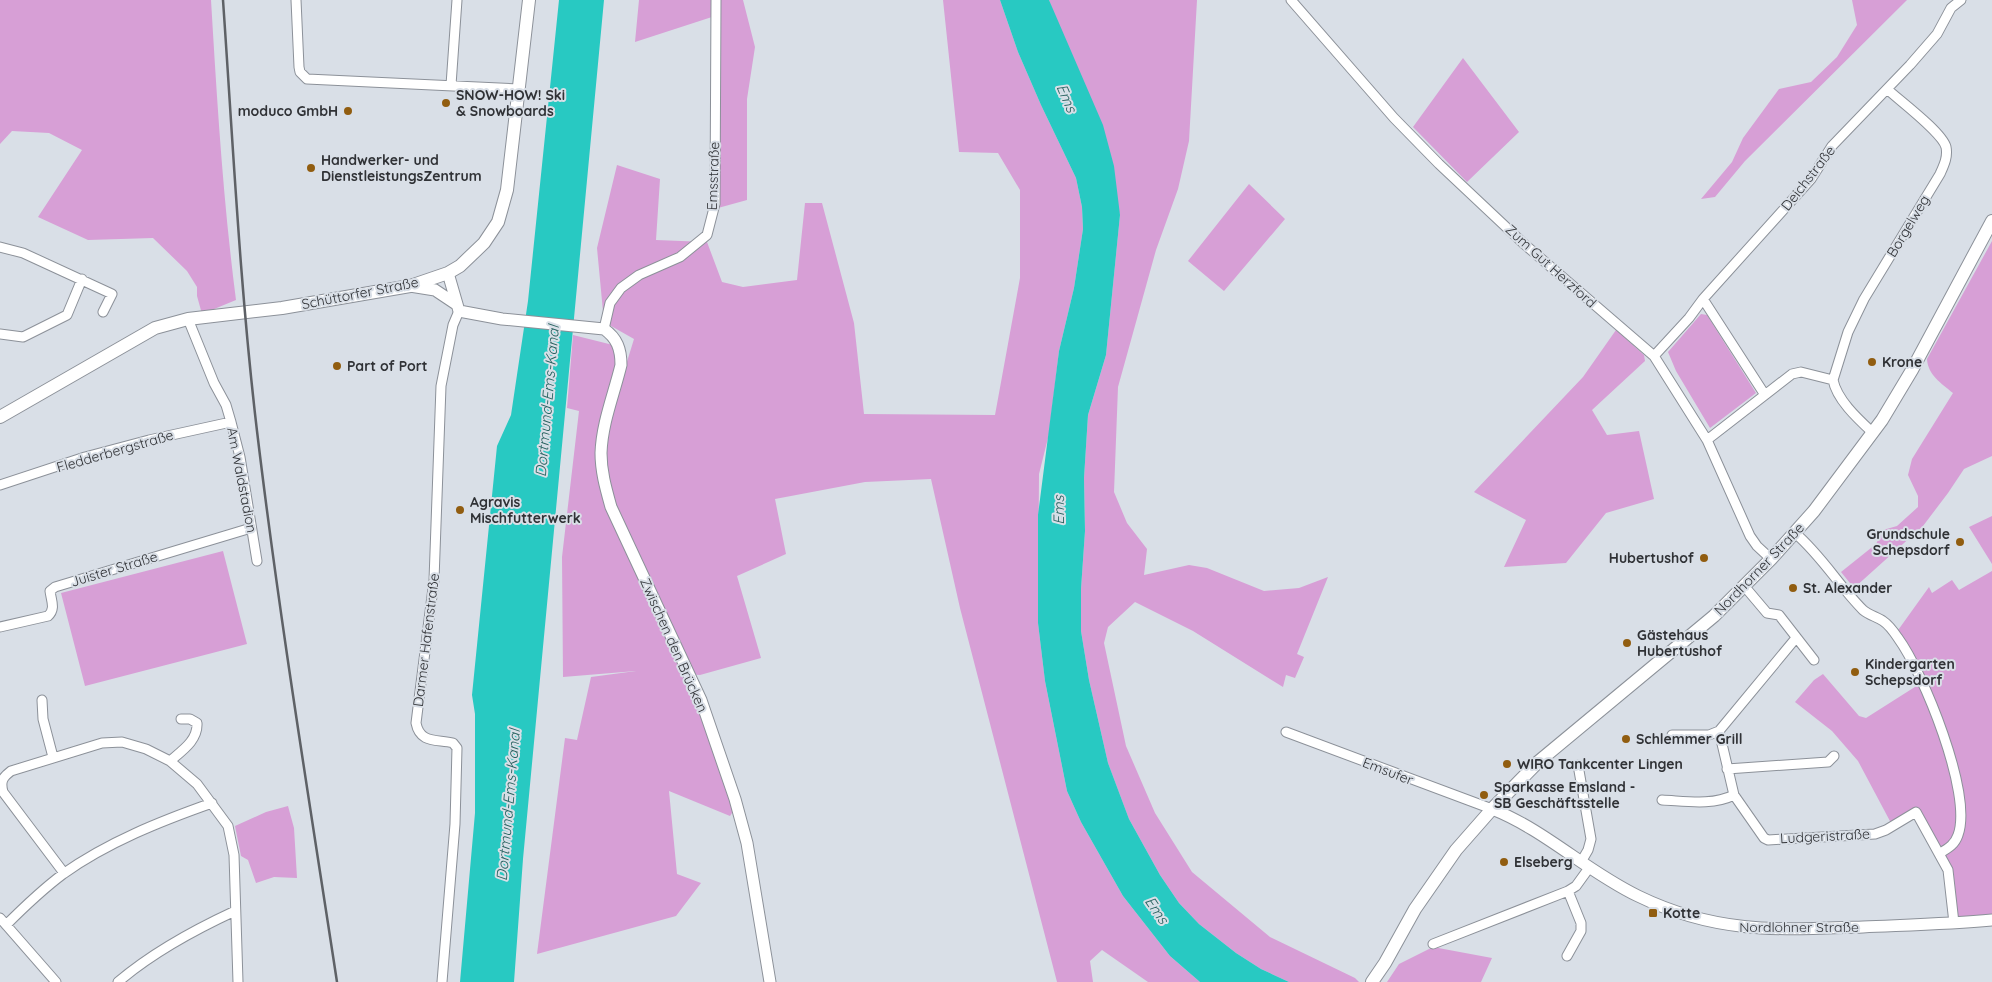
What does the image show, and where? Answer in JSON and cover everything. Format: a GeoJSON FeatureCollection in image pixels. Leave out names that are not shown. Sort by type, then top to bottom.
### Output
{"type":"FeatureCollection","features":[{"type":"Feature","properties":{"kind":"main road","name":"Schüttorfer Straße"},"geometry":{"type":"LineString","coordinates":[[0,417],[141,334],[155,328],[188,319],[282,308],[410,286],[448,273],[460,266],[484,242],[498,222],[507,190],[529,0]]}},
{"type":"Feature","properties":{"kind":"main road","name":"Nordhorner Straße"},"geometry":{"type":"LineString","coordinates":[[1372,982],[1415,909],[1456,850],[1492,809],[1538,762],[1679,645],[1745,587],[1795,533],[1873,433],[1912,370],[1992,221]]}},
{"type":"Feature","properties":{"kind":"street"},"geometry":{"type":"LineString","coordinates":[[296,0],[299,67],[300,72],[307,79],[518,89]]}},
{"type":"Feature","properties":{"kind":"street"},"geometry":{"type":"LineString","coordinates":[[451,85],[457,0]]}},
{"type":"Feature","properties":{"kind":"street","name":"Emsstraße"},"geometry":{"type":"LineString","coordinates":[[598,328],[610,303],[621,288],[639,275],[680,257],[707,235],[715,204],[716,0]]}},
{"type":"Feature","properties":{"kind":"street","name":"Zum Gut Herzford"},"geometry":{"type":"LineString","coordinates":[[1291,0],[1394,118],[1439,164],[1523,242],[1654,356],[1707,440],[1750,536],[1771,560]]}},
{"type":"Feature","properties":{"kind":"street","name":"Deichstraße"},"geometry":{"type":"LineString","coordinates":[[1654,356],[1811,178],[1832,146],[1937,34],[1952,8],[1961,0]]}},
{"type":"Feature","properties":{"kind":"street","name":"Borgelweg"},"geometry":{"type":"LineString","coordinates":[[1832,380],[1848,332],[1864,299],[1940,174],[1946,155],[1944,141],[1887,89]]}},
{"type":"Feature","properties":{"kind":"street"},"geometry":{"type":"LineString","coordinates":[[0,247],[23,253],[112,294],[103,312]]}},
{"type":"Feature","properties":{"kind":"street"},"geometry":{"type":"LineString","coordinates":[[448,273],[458,307]]}},
{"type":"Feature","properties":{"kind":"street"},"geometry":{"type":"LineString","coordinates":[[0,334],[23,337],[68,315],[82,280]]}},
{"type":"Feature","properties":{"kind":"street"},"geometry":{"type":"LineString","coordinates":[[410,286],[435,290],[458,307],[502,319],[598,328]]}},
{"type":"Feature","properties":{"kind":"street"},"geometry":{"type":"LineString","coordinates":[[1703,299],[1765,395]]}},
{"type":"Feature","properties":{"kind":"street","name":"Darmer Hafenstraße"},"geometry":{"type":"LineString","coordinates":[[442,982],[455,824],[457,748],[454,743],[422,737],[418,732],[416,723],[434,580],[440,386],[458,307]]}},
{"type":"Feature","properties":{"kind":"street","name":"Am Waldstadion"},"geometry":{"type":"LineString","coordinates":[[188,319],[214,383],[226,405],[231,422],[240,457],[257,561]]}},
{"type":"Feature","properties":{"kind":"street","name":"Zwischen den Brücken"},"geometry":{"type":"LineString","coordinates":[[598,328],[614,338],[621,353],[621,365],[603,434],[602,459],[605,486],[611,507],[701,700],[735,799],[747,843],[770,982]]}},
{"type":"Feature","properties":{"kind":"street"},"geometry":{"type":"LineString","coordinates":[[1707,440],[1792,374],[1801,372],[1832,380],[1840,397],[1873,433]]}},
{"type":"Feature","properties":{"kind":"street","name":"Fledderbergstraße"},"geometry":{"type":"LineString","coordinates":[[0,485],[121,447],[231,422]]}},
{"type":"Feature","properties":{"kind":"street","name":"Juister Straße"},"geometry":{"type":"LineString","coordinates":[[0,627],[48,616],[53,608],[50,591],[55,587],[251,528]]}},
{"type":"Feature","properties":{"kind":"street"},"geometry":{"type":"LineString","coordinates":[[1795,533],[1817,553],[1865,612],[1884,622],[1894,632],[1918,673],[1955,770],[1960,800],[1961,814],[1958,834],[1951,847],[1940,853],[1948,870],[1954,923]]}},
{"type":"Feature","properties":{"kind":"street"},"geometry":{"type":"LineString","coordinates":[[1745,587],[1767,613],[1779,615],[1814,660]]}},
{"type":"Feature","properties":{"kind":"street"},"geometry":{"type":"LineString","coordinates":[[1672,735],[1709,734],[1719,731],[1796,638]]}},
{"type":"Feature","properties":{"kind":"street"},"geometry":{"type":"LineString","coordinates":[[42,700],[43,718],[53,757]]}},
{"type":"Feature","properties":{"kind":"street"},"geometry":{"type":"LineString","coordinates":[[170,761],[189,745],[197,732],[197,723],[190,719],[181,719]]}},
{"type":"Feature","properties":{"kind":"street","name":"Ludgeristraße"},"geometry":{"type":"LineString","coordinates":[[1719,731],[1734,796],[1764,838],[1768,840],[1875,834],[1886,830],[1916,812],[1940,853]]}},
{"type":"Feature","properties":{"kind":"street","name":"Emsufer"},"geometry":{"type":"LineString","coordinates":[[1286,732],[1492,809]]}},
{"type":"Feature","properties":{"kind":"street"},"geometry":{"type":"LineString","coordinates":[[64,873],[3,792],[1,785],[3,777],[11,771],[102,743],[122,742],[146,749],[170,761],[197,784],[228,826],[234,855],[238,982]]}},
{"type":"Feature","properties":{"kind":"street"},"geometry":{"type":"LineString","coordinates":[[1727,769],[1828,762],[1834,756]]}},
{"type":"Feature","properties":{"kind":"street"},"geometry":{"type":"LineString","coordinates":[[1433,944],[1568,891],[1576,886],[1585,865],[1591,839],[1578,765]]}},
{"type":"Feature","properties":{"kind":"street"},"geometry":{"type":"LineString","coordinates":[[1662,800],[1701,802],[1726,799],[1734,796]]}},
{"type":"Feature","properties":{"kind":"street"},"geometry":{"type":"LineString","coordinates":[[56,982],[3,922],[64,873],[132,835],[212,803]]}},
{"type":"Feature","properties":{"kind":"street","name":"Nordlohner Straße"},"geometry":{"type":"LineString","coordinates":[[1492,809],[1519,820],[1585,865],[1628,891],[1680,914],[1724,925],[1777,929],[1992,920]]}},
{"type":"Feature","properties":{"kind":"street"},"geometry":{"type":"LineString","coordinates":[[1567,956],[1581,931],[1581,923],[1568,891]]}},
{"type":"Feature","properties":{"kind":"street"},"geometry":{"type":"LineString","coordinates":[[118,982],[144,962],[206,925],[236,911]]}},
{"type":"Feature","properties":{"kind":"shaded area"},"geometry":{"type":"Polygon","coordinates":[[[0,0],[211,0],[224,188],[236,300],[202,314],[197,296],[197,287],[187,271],[153,238],[88,240],[38,217],[82,150],[49,133],[12,131],[0,144],[0,0]]]}},
{"type":"Feature","properties":{"kind":"shaded area"},"geometry":{"type":"Polygon","coordinates":[[[639,0],[743,0],[755,47],[747,99],[747,200],[718,208],[715,16],[635,42],[639,0]]]}},
{"type":"Feature","properties":{"kind":"shaded area"},"geometry":{"type":"Polygon","coordinates":[[[943,0],[1000,0],[1018,52],[1076,178],[1082,207],[1083,229],[1074,288],[1059,351],[1049,434],[1039,474],[1038,623],[1045,681],[1067,791],[1081,822],[1123,896],[1170,956],[1200,982],[1148,982],[1102,950],[1090,961],[1093,982],[1057,982],[960,608],[931,479],[865,482],[775,499],[786,554],[737,576],[761,658],[700,675],[685,674],[734,810],[730,816],[669,791],[677,874],[701,883],[676,916],[537,954],[565,738],[577,740],[591,677],[636,671],[563,677],[562,557],[579,411],[567,408],[573,335],[613,345],[616,363],[613,407],[634,339],[604,322],[597,248],[617,165],[660,179],[656,240],[707,242],[722,282],[743,287],[797,280],[805,203],[822,203],[854,323],[864,414],[995,415],[1020,278],[1020,190],[998,153],[959,152],[943,0]]]}},
{"type":"Feature","properties":{"kind":"shaded area"},"geometry":{"type":"Polygon","coordinates":[[[1049,0],[1197,0],[1189,141],[1178,189],[1156,250],[1118,387],[1114,492],[1127,523],[1147,549],[1144,575],[1189,565],[1207,568],[1264,591],[1299,588],[1328,577],[1297,654],[1304,657],[1295,678],[1286,675],[1283,687],[1193,631],[1135,602],[1108,627],[1104,643],[1126,746],[1155,813],[1192,872],[1270,937],[1355,978],[1359,982],[1289,982],[1261,969],[1236,953],[1199,924],[1179,903],[1160,875],[1129,819],[1108,763],[1089,680],[1081,631],[1081,589],[1085,531],[1084,478],[1088,415],[1106,355],[1120,215],[1049,0]]]}},
{"type":"Feature","properties":{"kind":"shaded area"},"geometry":{"type":"Polygon","coordinates":[[[1852,0],[1907,0],[1745,161],[1715,197],[1701,199],[1732,162],[1743,138],[1779,89],[1811,82],[1837,57],[1857,25],[1852,0]]]}},
{"type":"Feature","properties":{"kind":"shaded area"},"geometry":{"type":"Polygon","coordinates":[[[1463,58],[1519,132],[1467,182],[1413,127],[1463,58]]]}},
{"type":"Feature","properties":{"kind":"shaded area"},"geometry":{"type":"Polygon","coordinates":[[[1249,184],[1285,219],[1224,291],[1188,261],[1249,184]]]}},
{"type":"Feature","properties":{"kind":"shaded area"},"geometry":{"type":"Polygon","coordinates":[[[1992,241],[1992,456],[1964,469],[1923,526],[1854,588],[1841,572],[1876,544],[1883,530],[1897,526],[1918,507],[1918,496],[1908,475],[1912,459],[1953,393],[1933,374],[1927,359],[1992,241]]]}},
{"type":"Feature","properties":{"kind":"shaded area"},"geometry":{"type":"Polygon","coordinates":[[[1701,314],[1707,315],[1756,393],[1710,428],[1676,371],[1668,352],[1701,314]]]}},
{"type":"Feature","properties":{"kind":"shaded area"},"geometry":{"type":"Polygon","coordinates":[[[1616,330],[1644,355],[1645,361],[1592,410],[1607,435],[1639,431],[1654,499],[1606,513],[1566,563],[1504,567],[1526,520],[1474,492],[1583,377],[1616,330]]]}},
{"type":"Feature","properties":{"kind":"shaded area"},"geometry":{"type":"Polygon","coordinates":[[[1992,516],[1992,564],[1969,527],[1992,516]]]}},
{"type":"Feature","properties":{"kind":"shaded area"},"geometry":{"type":"Polygon","coordinates":[[[223,551],[247,644],[85,686],[61,593],[223,551]]]}},
{"type":"Feature","properties":{"kind":"shaded area"},"geometry":{"type":"Polygon","coordinates":[[[1992,571],[1992,917],[1957,921],[1946,874],[1912,812],[1891,823],[1858,761],[1832,731],[1795,702],[1814,680],[1823,674],[1859,716],[1866,718],[1918,685],[1919,674],[1896,633],[1929,587],[1932,593],[1952,580],[1959,590],[1992,571]]]}},
{"type":"Feature","properties":{"kind":"shaded area"},"geometry":{"type":"Polygon","coordinates":[[[288,806],[294,828],[297,878],[274,877],[256,883],[248,860],[241,856],[235,826],[266,812],[288,806]]]}},
{"type":"Feature","properties":{"kind":"shaded area"},"geometry":{"type":"Polygon","coordinates":[[[1433,947],[1492,958],[1481,982],[1387,982],[1399,964],[1433,947]]]}},
{"type":"Feature","properties":{"kind":"water","name":"Dortmund-Ems-Kanal"},"geometry":{"type":"Polygon","coordinates":[[[559,0],[604,0],[523,859],[514,982],[460,982],[475,813],[475,714],[472,695],[497,446],[511,415],[528,301],[559,0]]]}},
{"type":"Feature","properties":{"kind":"water","name":"Ems"},"geometry":{"type":"Polygon","coordinates":[[[1000,0],[1049,0],[1103,125],[1114,166],[1120,215],[1106,355],[1088,415],[1084,478],[1085,531],[1081,589],[1081,631],[1089,680],[1108,763],[1129,819],[1160,875],[1179,903],[1199,924],[1236,953],[1261,969],[1289,982],[1200,982],[1170,956],[1123,896],[1081,822],[1067,791],[1045,681],[1038,623],[1038,515],[1059,351],[1074,288],[1083,229],[1082,207],[1076,178],[1018,52],[1000,0]]]}},
{"type":"Feature","properties":{"kind":"railway"},"geometry":{"type":"LineString","coordinates":[[223,0],[241,270],[257,431],[305,776],[337,982]]}},
{"type":"Feature","properties":{"kind":"place","name":"SNOW-HOW! Ski & Snowboards"},"geometry":{"type":"Point","coordinates":[446,103]}},
{"type":"Feature","properties":{"kind":"place","name":"moduco GmbH"},"geometry":{"type":"Point","coordinates":[348,111]}},
{"type":"Feature","properties":{"kind":"place","name":"Handwerker- und DienstleistungsZentrum"},"geometry":{"type":"Point","coordinates":[311,168]}},
{"type":"Feature","properties":{"kind":"place","name":"Krone"},"geometry":{"type":"Point","coordinates":[1872,362]}},
{"type":"Feature","properties":{"kind":"place","name":"Part of Port"},"geometry":{"type":"Point","coordinates":[337,366]}},
{"type":"Feature","properties":{"kind":"place","name":"Agravis Mischfutterwerk"},"geometry":{"type":"Point","coordinates":[460,510]}},
{"type":"Feature","properties":{"kind":"place","name":"Grundschule Schepsdorf"},"geometry":{"type":"Point","coordinates":[1960,542]}},
{"type":"Feature","properties":{"kind":"place","name":"Hubertushof"},"geometry":{"type":"Point","coordinates":[1704,558]}},
{"type":"Feature","properties":{"kind":"place","name":"St. Alexander"},"geometry":{"type":"Point","coordinates":[1793,588]}},
{"type":"Feature","properties":{"kind":"place","name":"Gästehaus Hubertushof"},"geometry":{"type":"Point","coordinates":[1627,643]}},
{"type":"Feature","properties":{"kind":"place","name":"Kindergarten Schepsdorf"},"geometry":{"type":"Point","coordinates":[1855,672]}},
{"type":"Feature","properties":{"kind":"place","name":"Schlemmer Grill"},"geometry":{"type":"Point","coordinates":[1626,739]}},
{"type":"Feature","properties":{"kind":"place","name":"WIRO Tankcenter Lingen"},"geometry":{"type":"Point","coordinates":[1507,764]}},
{"type":"Feature","properties":{"kind":"place","name":"Sparkasse Emsland - SB Geschäftsstelle"},"geometry":{"type":"Point","coordinates":[1484,795]}},
{"type":"Feature","properties":{"kind":"place","name":"Elseberg"},"geometry":{"type":"Point","coordinates":[1504,862]}},
{"type":"Feature","properties":{"kind":"place","name":"Kotte"},"geometry":{"type":"Point","coordinates":[1653,913]}}]}
